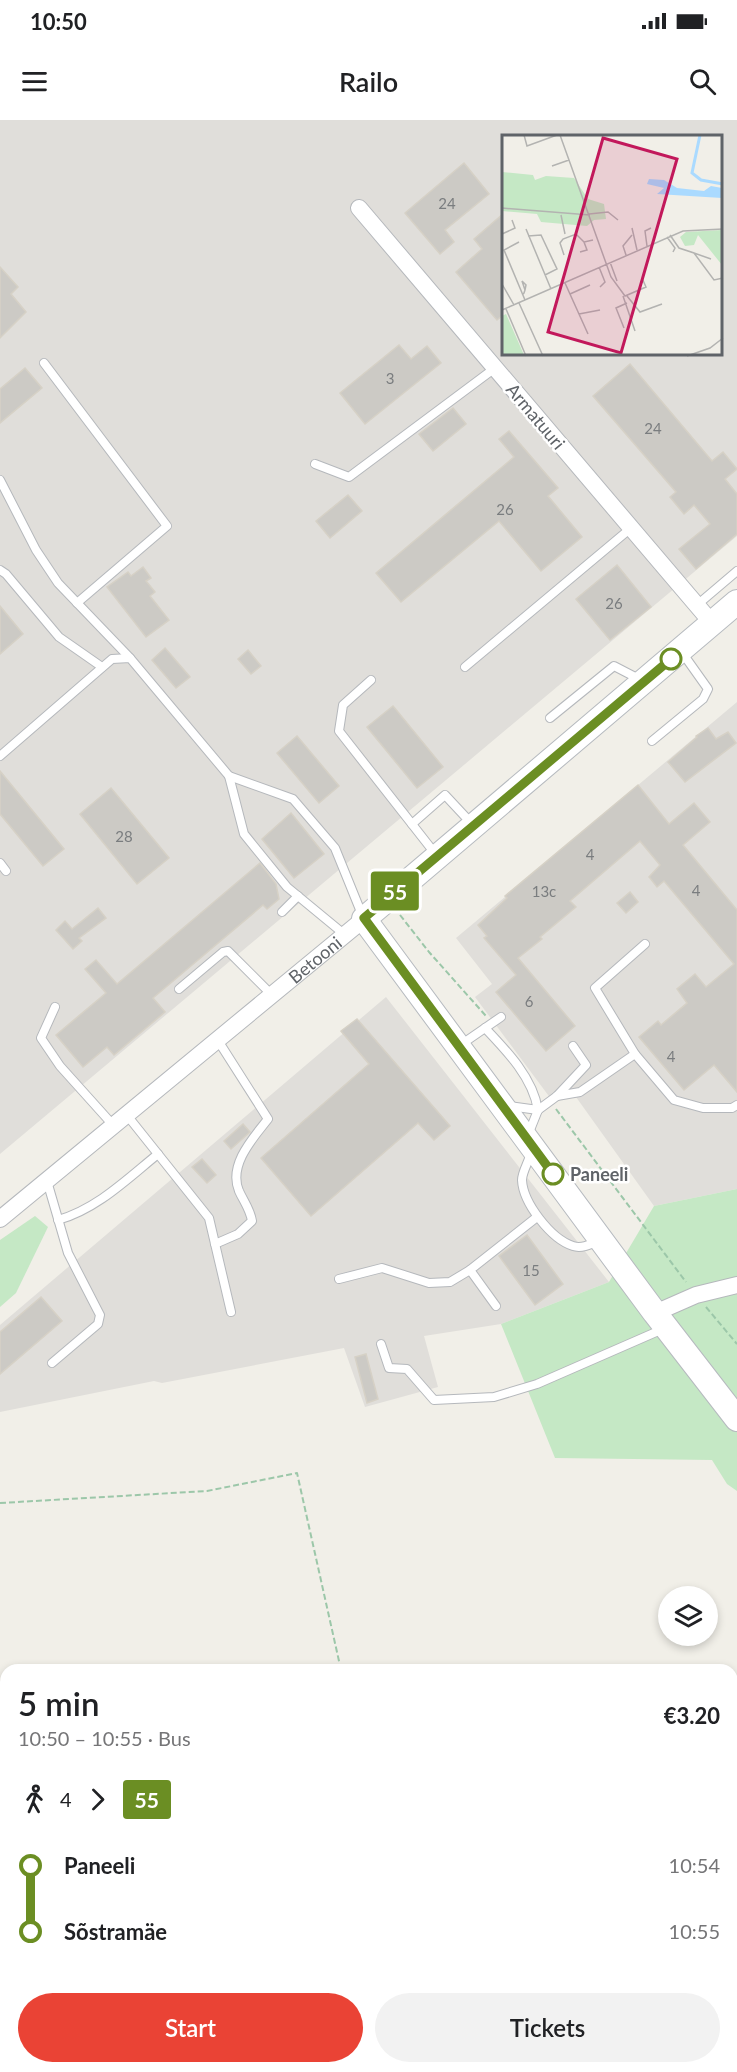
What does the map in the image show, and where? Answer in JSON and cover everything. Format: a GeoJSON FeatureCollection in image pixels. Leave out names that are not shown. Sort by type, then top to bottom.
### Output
{"type":"FeatureCollection","features":[{"type":"Feature","properties":{"kind":"street","name":"Armatuuri"},"geometry":{"type":"LineString","coordinates":[[359,208],[712,623]]}},
{"type":"Feature","properties":{"kind":"street","name":"Betooni"},"geometry":{"type":"LineString","coordinates":[[0,1219],[364,918],[737,602]]}},
{"type":"Feature","properties":{"kind":"street"},"geometry":{"type":"LineString","coordinates":[[364,918],[661,1320],[737,1419]]}},
{"type":"Feature","properties":{"kind":"street"},"geometry":{"type":"LineString","coordinates":[[661,1320],[696,1295],[737,1285]]}},
{"type":"Feature","properties":{"kind":"lane"},"geometry":{"type":"LineString","coordinates":[[44,363],[168,526],[77,603]]}},
{"type":"Feature","properties":{"kind":"lane"},"geometry":{"type":"LineString","coordinates":[[315,464],[350,477],[495,368]]}},
{"type":"Feature","properties":{"kind":"lane"},"geometry":{"type":"LineString","coordinates":[[0,480],[36,550],[58,583],[130,658],[230,776],[244,834],[286,887],[344,934]]}},
{"type":"Feature","properties":{"kind":"lane"},"geometry":{"type":"LineString","coordinates":[[465,667],[631,528]]}},
{"type":"Feature","properties":{"kind":"lane"},"geometry":{"type":"LineString","coordinates":[[0,570],[6,574],[59,637],[102,667]]}},
{"type":"Feature","properties":{"kind":"lane"},"geometry":{"type":"LineString","coordinates":[[697,605],[737,571]]}},
{"type":"Feature","properties":{"kind":"lane"},"geometry":{"type":"LineString","coordinates":[[652,741],[703,699],[708,689],[681,650]]}},
{"type":"Feature","properties":{"kind":"lane"},"geometry":{"type":"LineString","coordinates":[[0,756],[112,658],[130,658]]}},
{"type":"Feature","properties":{"kind":"lane"},"geometry":{"type":"LineString","coordinates":[[550,718],[614,666],[644,681]]}},
{"type":"Feature","properties":{"kind":"lane"},"geometry":{"type":"LineString","coordinates":[[371,680],[342,705],[339,731],[437,856]]}},
{"type":"Feature","properties":{"kind":"lane"},"geometry":{"type":"LineString","coordinates":[[230,776],[293,799],[335,848],[364,918]]}},
{"type":"Feature","properties":{"kind":"lane"},"geometry":{"type":"LineString","coordinates":[[412,825],[446,795],[473,825]]}},
{"type":"Feature","properties":{"kind":"lane"},"geometry":{"type":"LineString","coordinates":[[0,864],[6,871]]}},
{"type":"Feature","properties":{"kind":"lane"},"geometry":{"type":"LineString","coordinates":[[282,912],[298,896]]}},
{"type":"Feature","properties":{"kind":"lane"},"geometry":{"type":"LineString","coordinates":[[645,944],[595,988],[635,1054],[674,1100],[703,1108],[732,1108],[737,1105]]}},
{"type":"Feature","properties":{"kind":"lane"},"geometry":{"type":"LineString","coordinates":[[179,989],[223,952],[228,951],[271,994]]}},
{"type":"Feature","properties":{"kind":"lane"},"geometry":{"type":"LineString","coordinates":[[55,1007],[41,1038],[60,1066],[158,1154],[209,1218],[231,1312]]}},
{"type":"Feature","properties":{"kind":"lane"},"geometry":{"type":"LineString","coordinates":[[459,1046],[501,1017]]}},
{"type":"Feature","properties":{"kind":"lane"},"geometry":{"type":"LineString","coordinates":[[489,1025],[536,1096],[538,1110],[522,1180],[537,1217],[556,1237],[574,1246],[589,1246],[601,1239]]}},
{"type":"Feature","properties":{"kind":"lane"},"geometry":{"type":"LineString","coordinates":[[215,1244],[238,1234],[252,1221],[250,1210],[238,1189],[237,1170],[247,1146],[268,1119],[217,1039]]}},
{"type":"Feature","properties":{"kind":"lane"},"geometry":{"type":"LineString","coordinates":[[503,1106],[538,1110],[554,1099],[586,1065],[573,1046]]}},
{"type":"Feature","properties":{"kind":"lane"},"geometry":{"type":"LineString","coordinates":[[554,1099],[580,1092],[635,1054]]}},
{"type":"Feature","properties":{"kind":"lane"},"geometry":{"type":"LineString","coordinates":[[58,1220],[74,1215],[100,1201],[158,1154]]}},
{"type":"Feature","properties":{"kind":"lane"},"geometry":{"type":"LineString","coordinates":[[46,1180],[68,1253],[100,1315],[98,1324],[52,1363]]}},
{"type":"Feature","properties":{"kind":"lane"},"geometry":{"type":"LineString","coordinates":[[339,1279],[382,1268],[429,1283],[450,1282],[470,1270],[537,1217]]}},
{"type":"Feature","properties":{"kind":"lane"},"geometry":{"type":"LineString","coordinates":[[470,1270],[496,1306]]}},
{"type":"Feature","properties":{"kind":"lane"},"geometry":{"type":"LineString","coordinates":[[381,1344],[389,1368],[407,1370],[434,1400],[484,1397],[537,1384],[661,1320]]}},
{"type":"Feature","properties":{"kind":"path"},"geometry":{"type":"LineString","coordinates":[[386,899],[489,1025]]}},
{"type":"Feature","properties":{"kind":"path"},"geometry":{"type":"LineString","coordinates":[[554,1099],[696,1295],[737,1344]]}},
{"type":"Feature","properties":{"kind":"path"},"geometry":{"type":"LineString","coordinates":[[0,1503],[207,1491],[297,1473],[340,1664]]}},
{"type":"Feature","properties":{"kind":"shaded area"},"geometry":{"type":"Polygon","coordinates":[[[0,120],[737,120],[737,536],[0,1154],[0,120]]]}},
{"type":"Feature","properties":{"kind":"shaded area"},"geometry":{"type":"Polygon","coordinates":[[[737,702],[737,1189],[654,1206],[571,1090],[554,1103],[475,997],[492,984],[456,938],[737,702]]]}},
{"type":"Feature","properties":{"kind":"shaded area"},"geometry":{"type":"Polygon","coordinates":[[[386,997],[609,1282],[501,1324],[424,1336],[438,1387],[365,1407],[344,1348],[162,1383],[154,1381],[0,1412],[0,1325],[386,997]]]}},
{"type":"Feature","properties":{"kind":"green space"},"geometry":{"type":"Polygon","coordinates":[[[737,1189],[737,1491],[727,1484],[712,1460],[555,1458],[501,1324],[609,1282],[654,1206],[737,1189]]]}},
{"type":"Feature","properties":{"kind":"green space"},"geometry":{"type":"Polygon","coordinates":[[[35,1216],[48,1227],[16,1293],[0,1307],[0,1240],[35,1216]]]}},
{"type":"Feature","properties":{"kind":"building"},"geometry":{"type":"Polygon","coordinates":[[[464,163],[489,194],[445,230],[454,242],[440,254],[405,213],[464,163]]]}},
{"type":"Feature","properties":{"kind":"building"},"geometry":{"type":"Polygon","coordinates":[[[502,215],[502,316],[497,320],[456,272],[482,249],[474,239],[502,215]]]}},
{"type":"Feature","properties":{"kind":"building"},"geometry":{"type":"Polygon","coordinates":[[[0,267],[18,287],[11,294],[26,312],[0,338],[0,267]]]}},
{"type":"Feature","properties":{"kind":"building"},"geometry":{"type":"Polygon","coordinates":[[[399,345],[411,359],[427,346],[441,363],[365,424],[340,393],[399,345]]]}},
{"type":"Feature","properties":{"kind":"building"},"geometry":{"type":"Polygon","coordinates":[[[630,364],[712,461],[723,452],[737,469],[725,479],[737,494],[737,534],[696,569],[679,549],[710,524],[694,505],[684,514],[670,497],[676,492],[593,396],[630,364]]]}},
{"type":"Feature","properties":{"kind":"building"},"geometry":{"type":"Polygon","coordinates":[[[25,368],[42,388],[0,423],[0,389],[25,368]]]}},
{"type":"Feature","properties":{"kind":"building"},"geometry":{"type":"Polygon","coordinates":[[[453,408],[466,424],[433,451],[419,434],[453,408]]]}},
{"type":"Feature","properties":{"kind":"building"},"geometry":{"type":"Polygon","coordinates":[[[509,431],[558,488],[548,496],[582,537],[541,571],[499,521],[401,602],[376,573],[514,457],[499,439],[509,431]]]}},
{"type":"Feature","properties":{"kind":"building"},"geometry":{"type":"Polygon","coordinates":[[[348,495],[362,511],[330,538],[316,521],[348,495]]]}},
{"type":"Feature","properties":{"kind":"building"},"geometry":{"type":"Polygon","coordinates":[[[617,565],[651,607],[610,640],[576,599],[617,565]]]}},
{"type":"Feature","properties":{"kind":"building"},"geometry":{"type":"Polygon","coordinates":[[[143,567],[151,578],[146,581],[155,592],[150,596],[169,620],[146,637],[107,587],[128,572],[131,576],[143,567]]]}},
{"type":"Feature","properties":{"kind":"building"},"geometry":{"type":"Polygon","coordinates":[[[0,606],[23,634],[0,654],[0,606]]]}},
{"type":"Feature","properties":{"kind":"building"},"geometry":{"type":"Polygon","coordinates":[[[165,648],[190,677],[176,688],[152,660],[165,648]]]}},
{"type":"Feature","properties":{"kind":"building"},"geometry":{"type":"Polygon","coordinates":[[[248,650],[261,666],[251,674],[238,659],[248,650]]]}},
{"type":"Feature","properties":{"kind":"building"},"geometry":{"type":"Polygon","coordinates":[[[393,706],[443,767],[417,788],[367,727],[393,706]]]}},
{"type":"Feature","properties":{"kind":"building"},"geometry":{"type":"Polygon","coordinates":[[[708,728],[716,739],[728,732],[736,743],[685,782],[668,762],[708,728]]]}},
{"type":"Feature","properties":{"kind":"building"},"geometry":{"type":"Polygon","coordinates":[[[297,736],[339,786],[319,803],[277,753],[297,736]]]}},
{"type":"Feature","properties":{"kind":"building"},"geometry":{"type":"Polygon","coordinates":[[[0,771],[64,849],[43,866],[0,814],[0,771]]]}},
{"type":"Feature","properties":{"kind":"building"},"geometry":{"type":"Polygon","coordinates":[[[638,785],[669,824],[694,803],[710,822],[683,845],[737,910],[737,1092],[714,1065],[684,1090],[639,1037],[658,1021],[661,1025],[687,1003],[677,989],[695,974],[706,987],[734,964],[664,881],[657,887],[649,877],[660,865],[640,841],[570,901],[576,907],[518,958],[575,1026],[546,1051],[496,992],[516,975],[484,938],[487,936],[478,925],[507,898],[505,896],[638,785]]]}},
{"type":"Feature","properties":{"kind":"building"},"geometry":{"type":"Polygon","coordinates":[[[111,788],[169,858],[137,884],[80,814],[111,788]]]}},
{"type":"Feature","properties":{"kind":"building"},"geometry":{"type":"Polygon","coordinates":[[[291,813],[324,854],[294,878],[262,839],[291,813]]]}},
{"type":"Feature","properties":{"kind":"building"},"geometry":{"type":"Polygon","coordinates":[[[260,863],[276,884],[279,899],[267,909],[263,905],[153,998],[165,1012],[114,1055],[107,1047],[83,1067],[56,1035],[106,993],[85,969],[96,960],[117,984],[260,863]]]}},
{"type":"Feature","properties":{"kind":"building"},"geometry":{"type":"Polygon","coordinates":[[[630,892],[638,902],[626,913],[617,903],[630,892]]]}},
{"type":"Feature","properties":{"kind":"building"},"geometry":{"type":"Polygon","coordinates":[[[98,908],[106,918],[79,938],[82,941],[73,949],[56,930],[65,921],[72,929],[98,908]]]}},
{"type":"Feature","properties":{"kind":"building"},"geometry":{"type":"Polygon","coordinates":[[[357,1019],[450,1126],[434,1140],[418,1123],[311,1216],[261,1158],[369,1064],[341,1031],[357,1019]]]}},
{"type":"Feature","properties":{"kind":"building"},"geometry":{"type":"Polygon","coordinates":[[[243,1124],[250,1132],[231,1149],[224,1141],[243,1124]]]}},
{"type":"Feature","properties":{"kind":"building"},"geometry":{"type":"Polygon","coordinates":[[[202,1159],[216,1175],[207,1183],[192,1167],[202,1159]]]}},
{"type":"Feature","properties":{"kind":"building"},"geometry":{"type":"Polygon","coordinates":[[[527,1235],[563,1284],[535,1305],[499,1256],[527,1235]]]}},
{"type":"Feature","properties":{"kind":"building"},"geometry":{"type":"Polygon","coordinates":[[[41,1297],[62,1321],[0,1374],[0,1332],[41,1297]]]}},
{"type":"Feature","properties":{"kind":"building"},"geometry":{"type":"Polygon","coordinates":[[[366,1354],[378,1399],[367,1403],[355,1357],[366,1354]]]}},
{"type":"Feature","properties":{"kind":"bus line","name":"55"},"geometry":{"type":"LineString","coordinates":[[553,1174],[364,918],[671,659]]}},
{"type":"Feature","properties":{"kind":"place","name":"Paneeli"},"geometry":{"type":"Point","coordinates":[553,1174]}}]}
